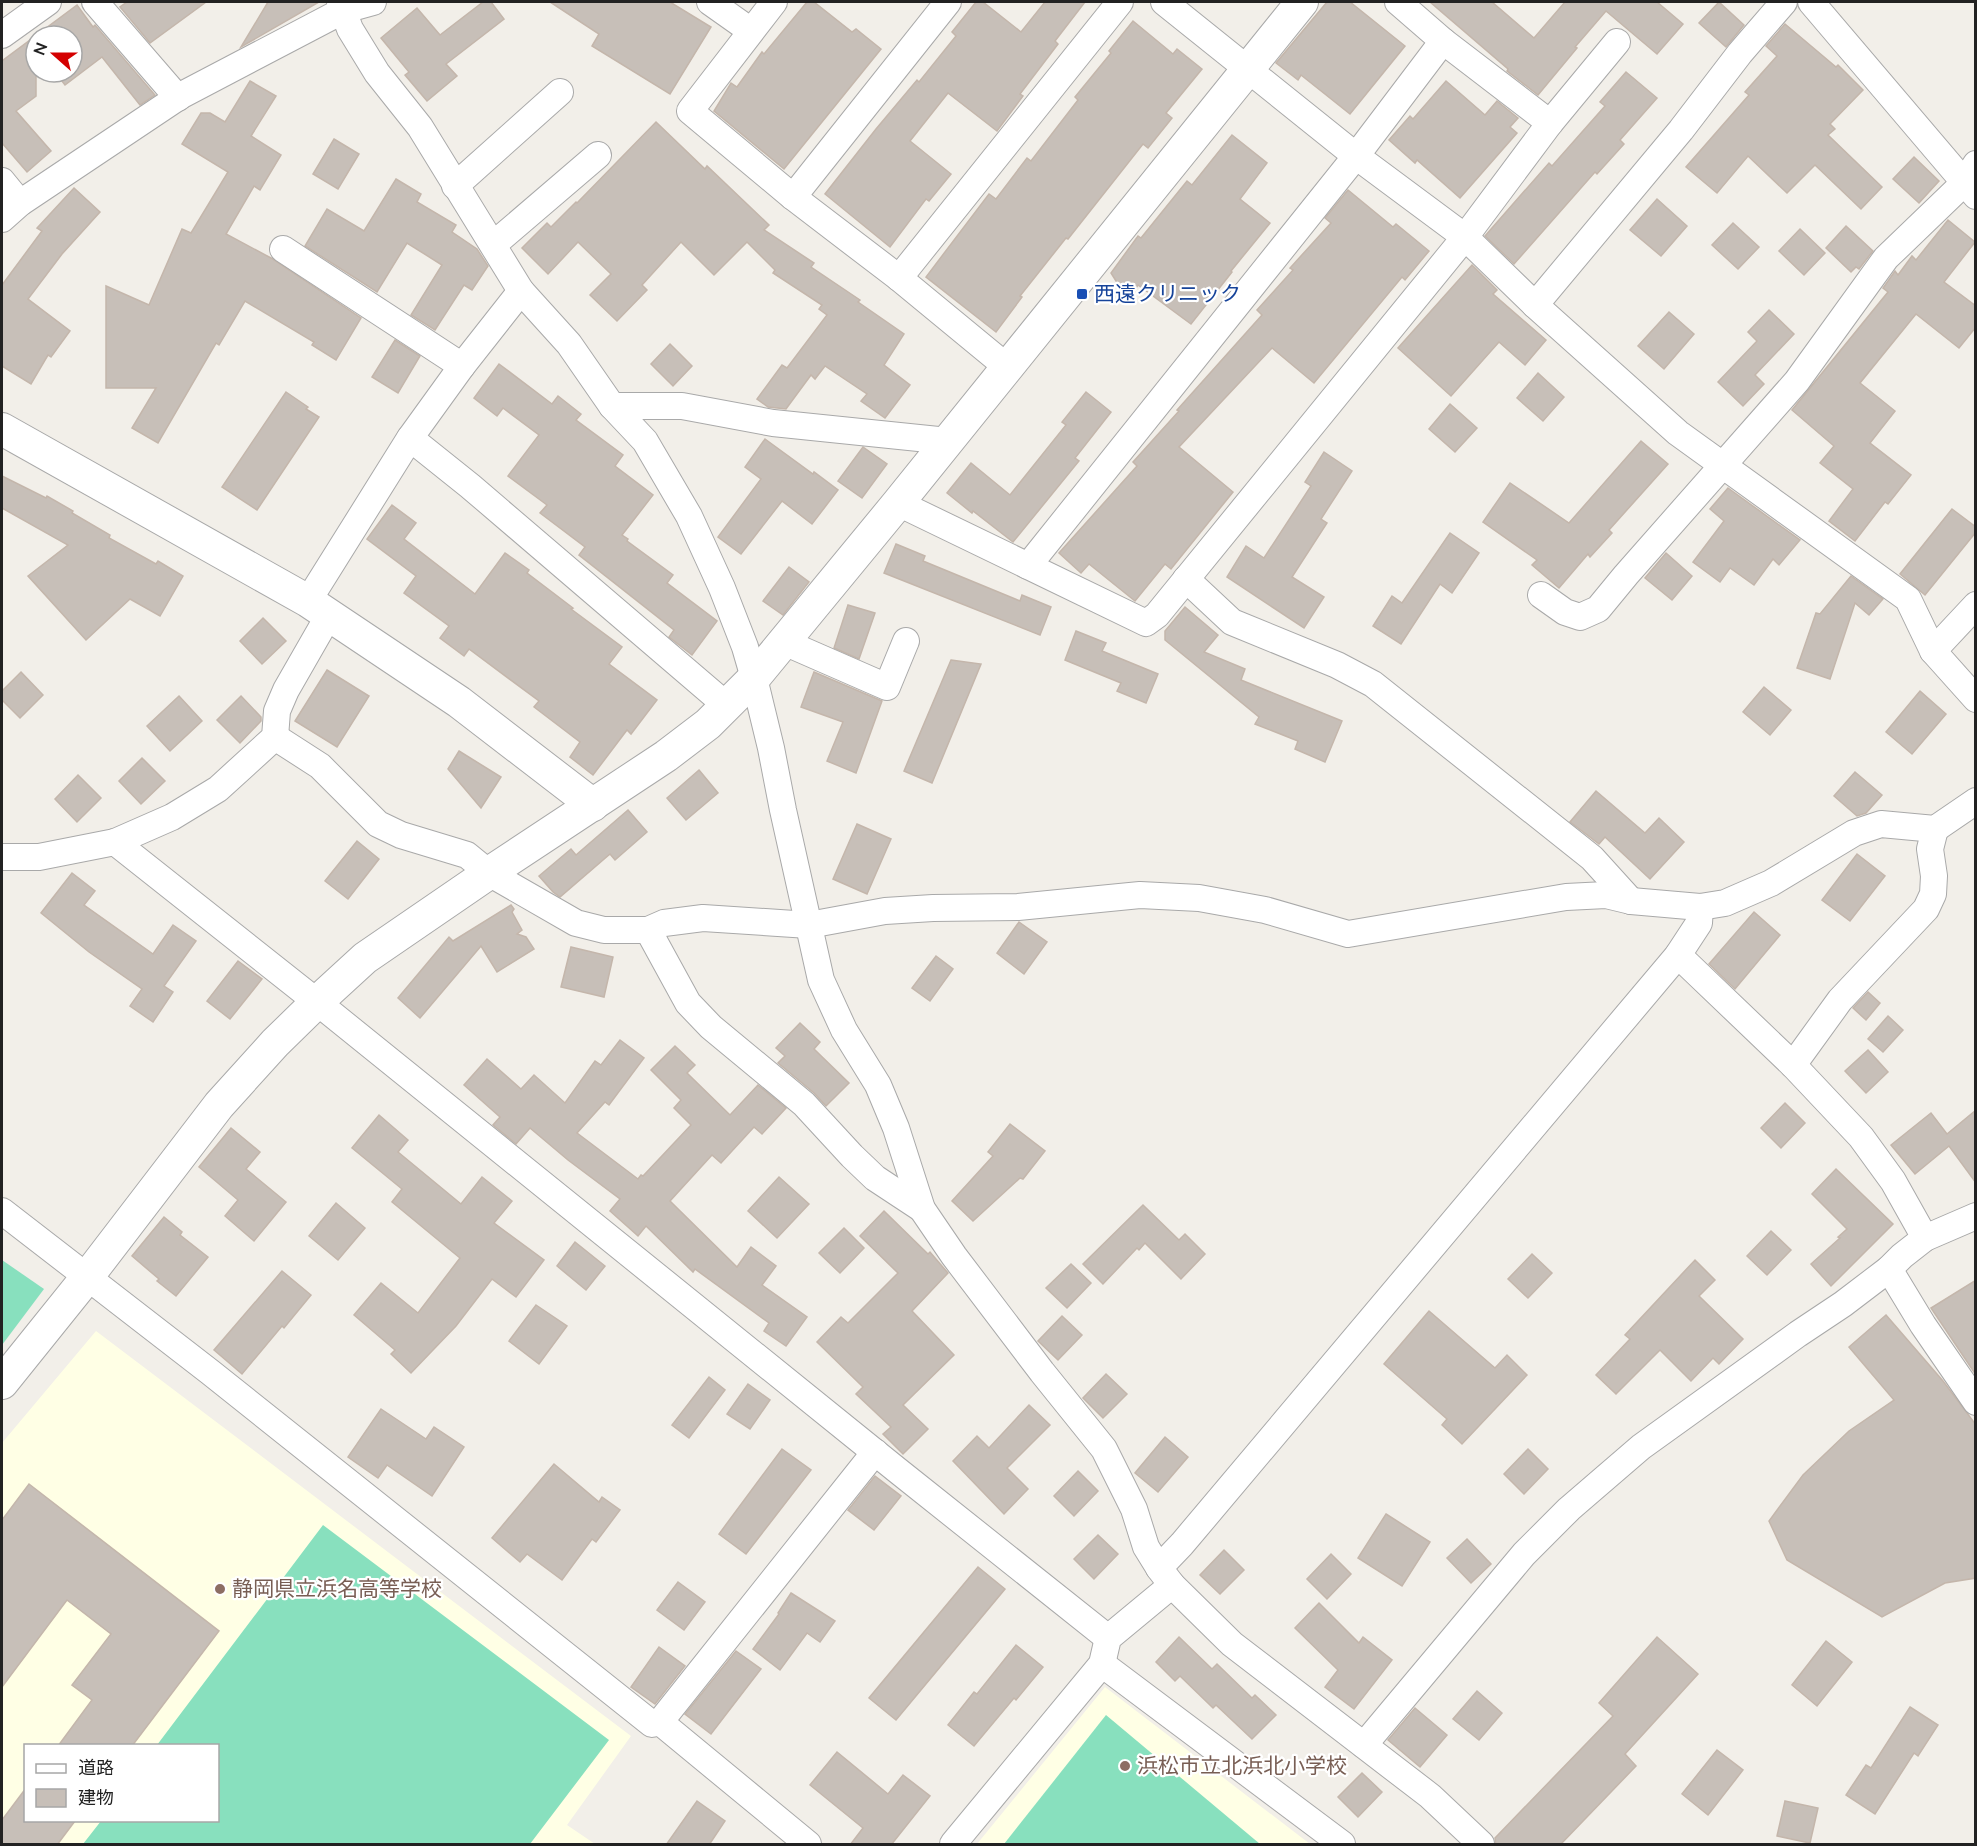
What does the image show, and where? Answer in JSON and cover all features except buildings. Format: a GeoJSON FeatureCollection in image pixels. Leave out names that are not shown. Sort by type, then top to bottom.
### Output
{"type":"FeatureCollection","features":[{"type":"Feature","properties":{"kind":"street"},"geometry":{"type":"LineString","coordinates":[[2,35],[48,2]]}},
{"type":"Feature","properties":{"kind":"street"},"geometry":{"type":"LineString","coordinates":[[94,2],[178,98]]}},
{"type":"Feature","properties":{"kind":"street"},"geometry":{"type":"LineString","coordinates":[[2,182],[11,211],[178,98],[342,6],[373,2]]}},
{"type":"Feature","properties":{"kind":"street"},"geometry":{"type":"LineString","coordinates":[[710,2],[751,31]]}},
{"type":"Feature","properties":{"kind":"street"},"geometry":{"type":"LineString","coordinates":[[774,2],[690,111],[1007,367]]}},
{"type":"Feature","properties":{"kind":"street"},"geometry":{"type":"LineString","coordinates":[[793,196],[948,2]]}},
{"type":"Feature","properties":{"kind":"street"},"geometry":{"type":"LineString","coordinates":[[899,278],[1120,2]]}},
{"type":"Feature","properties":{"kind":"street"},"geometry":{"type":"LineString","coordinates":[[1164,2],[1356,156],[1465,237],[1534,305],[1678,433],[1908,599],[1933,651],[1976,699]]}},
{"type":"Feature","properties":{"kind":"street"},"geometry":{"type":"LineString","coordinates":[[2,1383],[88,1276],[219,1105],[275,1043],[317,1002],[365,958],[666,756],[708,724],[754,678],[1302,2]]}},
{"type":"Feature","properties":{"kind":"street"},"geometry":{"type":"LineString","coordinates":[[1398,2],[1443,41],[1550,123]]}},
{"type":"Feature","properties":{"kind":"street"},"geometry":{"type":"LineString","coordinates":[[1534,305],[1681,130],[1740,53],[1784,2]]}},
{"type":"Feature","properties":{"kind":"street"},"geometry":{"type":"LineString","coordinates":[[1541,596],[1565,612],[1580,617],[1598,609],[1626,574],[1797,381],[1886,258],[1972,181],[1811,2]]}},
{"type":"Feature","properties":{"kind":"street"},"geometry":{"type":"LineString","coordinates":[[342,6],[350,29],[377,73],[420,127],[521,291],[569,344],[612,406],[645,441],[689,516],[722,588],[745,647],[754,678],[821,980],[844,1030],[879,1085],[896,1128],[922,1209],[954,1256],[1104,1449],[1134,1509],[1146,1547],[1165,1577],[1232,1644],[1430,1796],[1480,1845]]}},
{"type":"Feature","properties":{"kind":"street"},"geometry":{"type":"LineString","coordinates":[[1028,566],[1356,156],[1443,41]]}},
{"type":"Feature","properties":{"kind":"street"},"geometry":{"type":"LineString","coordinates":[[898,503],[1146,623],[1157,615],[1465,237],[1550,123],[1617,42]]}},
{"type":"Feature","properties":{"kind":"street"},"geometry":{"type":"LineString","coordinates":[[455,186],[560,92]]}},
{"type":"Feature","properties":{"kind":"street"},"geometry":{"type":"LineString","coordinates":[[494,244],[598,155]]}},
{"type":"Feature","properties":{"kind":"street"},"geometry":{"type":"LineString","coordinates":[[283,249],[462,366]]}},
{"type":"Feature","properties":{"kind":"street"},"geometry":{"type":"LineString","coordinates":[[2,857],[39,857],[115,842],[172,817],[218,789],[275,737],[277,711],[319,608],[410,438],[462,366],[521,291]]}},
{"type":"Feature","properties":{"kind":"street"},"geometry":{"type":"LineString","coordinates":[[612,406],[682,406],[773,423],[948,441]]}},
{"type":"Feature","properties":{"kind":"street"},"geometry":{"type":"LineString","coordinates":[[2,429],[319,608],[459,702],[593,804]]}},
{"type":"Feature","properties":{"kind":"street"},"geometry":{"type":"LineString","coordinates":[[410,438],[470,486],[726,705]]}},
{"type":"Feature","properties":{"kind":"street"},"geometry":{"type":"LineString","coordinates":[[1186,579],[1233,622],[1337,665],[1373,684],[1592,858],[1631,901]]}},
{"type":"Feature","properties":{"kind":"street"},"geometry":{"type":"LineString","coordinates":[[1933,651],[1976,605]]}},
{"type":"Feature","properties":{"kind":"street"},"geometry":{"type":"LineString","coordinates":[[784,642],[887,687],[906,641]]}},
{"type":"Feature","properties":{"kind":"street"},"geometry":{"type":"LineString","coordinates":[[275,737],[320,766],[378,824],[401,835],[467,855],[489,873],[576,923],[604,930],[648,930],[664,923],[703,918],[809,925],[885,911],[1018,907],[1140,895],[1199,898],[1265,910],[1348,934],[1566,897],[1606,895],[1631,901],[1700,907],[1725,903],[1771,882],[1854,833],[1881,824],[1935,829],[1976,801]]}},
{"type":"Feature","properties":{"kind":"street"},"geometry":{"type":"LineString","coordinates":[[1793,1065],[1840,1000],[1926,909],[1933,894],[1934,876],[1930,849],[1935,829]]}},
{"type":"Feature","properties":{"kind":"street"},"geometry":{"type":"LineString","coordinates":[[115,842],[1108,1638]]}},
{"type":"Feature","properties":{"kind":"street"},"geometry":{"type":"LineString","coordinates":[[953,1845],[1102,1664],[1108,1638],[1165,1577],[1189,1535],[1678,955],[1699,923],[1700,907]]}},
{"type":"Feature","properties":{"kind":"street"},"geometry":{"type":"LineString","coordinates":[[648,930],[688,1003],[711,1027],[804,1104],[875,1178],[922,1209]]}},
{"type":"Feature","properties":{"kind":"street"},"geometry":{"type":"LineString","coordinates":[[1678,955],[1793,1065],[1861,1137],[1893,1181],[1925,1238]]}},
{"type":"Feature","properties":{"kind":"street"},"geometry":{"type":"LineString","coordinates":[[2,1211],[88,1276],[652,1724],[660,1722],[875,1452]]}},
{"type":"Feature","properties":{"kind":"street"},"geometry":{"type":"LineString","coordinates":[[1364,1745],[1524,1554],[1569,1509],[1641,1447],[1843,1304],[1925,1238],[1976,1216]]}},
{"type":"Feature","properties":{"kind":"street"},"geometry":{"type":"LineString","coordinates":[[1889,1269],[1923,1325],[1976,1402]]}},
{"type":"Feature","properties":{"kind":"street"},"geometry":{"type":"LineString","coordinates":[[1102,1664],[1342,1845]]}},
{"type":"Feature","properties":{"kind":"street"},"geometry":{"type":"LineString","coordinates":[[660,1722],[808,1845]]}},
{"type":"Feature","properties":{"kind":"shaded area","name":"静岡県立浜名高等学校"},"geometry":{"type":"Polygon","coordinates":[[[96,1331],[631,1736],[567,1825],[595,1844],[2,1844],[2,1443],[96,1331]]]}},
{"type":"Feature","properties":{"kind":"shaded area","name":"浜松市立北浜北小学校"},"geometry":{"type":"Polygon","coordinates":[[[1105,1687],[1310,1844],[977,1844],[1105,1687]]]}},
{"type":"Feature","properties":{"kind":"green space"},"geometry":{"type":"Polygon","coordinates":[[[2,1260],[44,1289],[2,1345],[2,1260]]]}},
{"type":"Feature","properties":{"kind":"green space"},"geometry":{"type":"Polygon","coordinates":[[[323,1525],[609,1740],[530,1844],[83,1844],[100,1822],[219,1822],[219,1744],[158,1744],[323,1525]]]}},
{"type":"Feature","properties":{"kind":"green space","name":"浜松市立北浜北小学校"},"geometry":{"type":"Polygon","coordinates":[[[1106,1715],[1260,1844],[1004,1844],[1106,1715]]]}},
{"type":"Feature","properties":{"kind":"place","name":"西遠クリニック"},"geometry":{"type":"Point","coordinates":[1082,294]}},
{"type":"Feature","properties":{"kind":"place","name":"静岡県立浜名高等学校"},"geometry":{"type":"Point","coordinates":[220,1589]}},
{"type":"Feature","properties":{"kind":"place","name":"浜松市立北浜北小学校"},"geometry":{"type":"Point","coordinates":[1125,1766]}}]}
